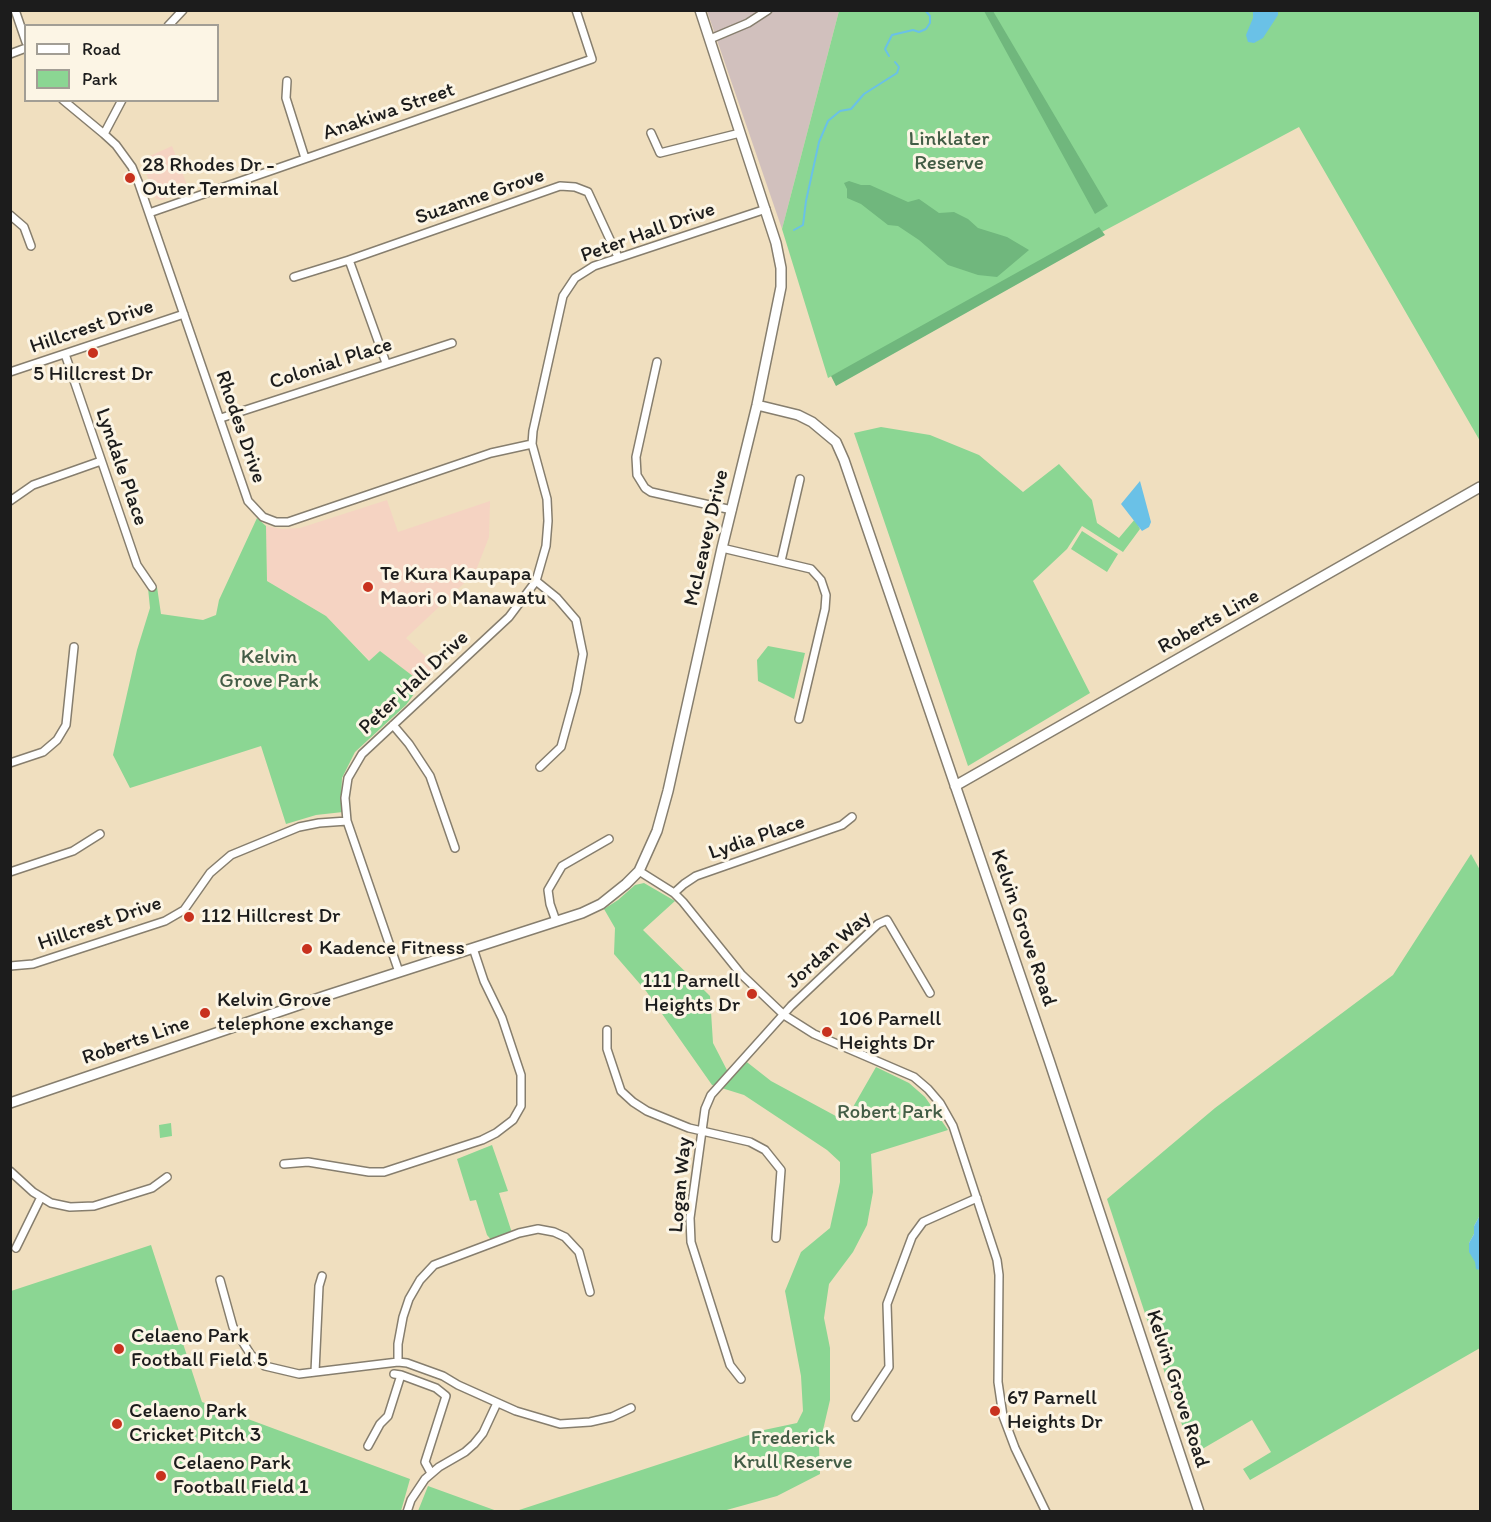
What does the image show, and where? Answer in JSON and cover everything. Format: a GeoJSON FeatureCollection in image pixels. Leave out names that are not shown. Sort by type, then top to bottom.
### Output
{"type":"FeatureCollection","features":[{"type":"Feature","properties":{"kind":"street"},"geometry":{"type":"LineString","coordinates":[[15,10],[24,36]]}},
{"type":"Feature","properties":{"kind":"street"},"geometry":{"type":"LineString","coordinates":[[170,24],[183,10]]}},
{"type":"Feature","properties":{"kind":"street","name":"Anakiwa Street"},"geometry":{"type":"LineString","coordinates":[[149,213],[592,59],[576,10]]}},
{"type":"Feature","properties":{"kind":"street"},"geometry":{"type":"LineString","coordinates":[[700,10],[766,209]]}},
{"type":"Feature","properties":{"kind":"street"},"geometry":{"type":"LineString","coordinates":[[710,39],[748,23],[768,10]]}},
{"type":"Feature","properties":{"kind":"street"},"geometry":{"type":"LineString","coordinates":[[286,81],[286,98],[305,158]]}},
{"type":"Feature","properties":{"kind":"street","name":"Rhodes Drive"},"geometry":{"type":"LineString","coordinates":[[65,102],[104,134],[132,167],[248,501],[263,517],[276,522],[288,522],[491,453],[532,444]]}},
{"type":"Feature","properties":{"kind":"street"},"geometry":{"type":"LineString","coordinates":[[104,134],[121,102]]}},
{"type":"Feature","properties":{"kind":"street"},"geometry":{"type":"LineString","coordinates":[[651,133],[660,153],[740,133]]}},
{"type":"Feature","properties":{"kind":"street","name":"Suzanne Grove"},"geometry":{"type":"LineString","coordinates":[[294,277],[560,186],[575,187],[588,192],[618,257]]}},
{"type":"Feature","properties":{"kind":"street","name":"Peter Hall Drive"},"geometry":{"type":"LineString","coordinates":[[399,972],[347,821],[346,788],[355,764],[362,754],[509,617],[522,603],[536,581],[546,546],[548,521],[546,499],[532,444],[537,409],[563,296],[569,285],[583,271],[618,257],[766,209]]}},
{"type":"Feature","properties":{"kind":"street","name":"McLeavey Drive"},"geometry":{"type":"LineString","coordinates":[[639,870],[657,831],[668,791],[778,304],[781,287],[779,255],[766,209]]}},
{"type":"Feature","properties":{"kind":"street"},"geometry":{"type":"LineString","coordinates":[[10,214],[24,228],[31,246]]}},
{"type":"Feature","properties":{"kind":"street"},"geometry":{"type":"LineString","coordinates":[[349,260],[386,363]]}},
{"type":"Feature","properties":{"kind":"street","name":"Hillcrest Drive"},"geometry":{"type":"LineString","coordinates":[[10,372],[184,314]]}},
{"type":"Feature","properties":{"kind":"street","name":"Colonial Place"},"geometry":{"type":"LineString","coordinates":[[221,418],[452,343]]}},
{"type":"Feature","properties":{"kind":"street","name":"Lyndale Place"},"geometry":{"type":"LineString","coordinates":[[65,354],[136,565],[152,587]]}},
{"type":"Feature","properties":{"kind":"street"},"geometry":{"type":"LineString","coordinates":[[657,362],[636,457],[637,475],[645,488],[651,492],[732,510]]}},
{"type":"Feature","properties":{"kind":"street","name":"Kelvin Grove Road"},"geometry":{"type":"LineString","coordinates":[[757,405],[798,415],[824,430],[836,442],[844,460],[1199,1512]]}},
{"type":"Feature","properties":{"kind":"street"},"geometry":{"type":"LineString","coordinates":[[10,501],[33,485],[101,461]]}},
{"type":"Feature","properties":{"kind":"street"},"geometry":{"type":"LineString","coordinates":[[781,561],[801,479]]}},
{"type":"Feature","properties":{"kind":"street","name":"Roberts Line"},"geometry":{"type":"LineString","coordinates":[[955,786],[1480,487]]}},
{"type":"Feature","properties":{"kind":"street"},"geometry":{"type":"LineString","coordinates":[[722,548],[811,569],[821,580],[826,595],[799,719]]}},
{"type":"Feature","properties":{"kind":"street"},"geometry":{"type":"LineString","coordinates":[[536,581],[557,598],[576,620],[583,654],[576,692],[561,747],[540,767]]}},
{"type":"Feature","properties":{"kind":"street"},"geometry":{"type":"LineString","coordinates":[[10,763],[43,752],[57,740],[66,725],[74,647]]}},
{"type":"Feature","properties":{"kind":"street"},"geometry":{"type":"LineString","coordinates":[[393,725],[430,776],[455,848]]}},
{"type":"Feature","properties":{"kind":"street","name":"Lydia Place"},"geometry":{"type":"LineString","coordinates":[[674,893],[696,876],[842,825],[852,817]]}},
{"type":"Feature","properties":{"kind":"street","name":"Hillcrest Drive"},"geometry":{"type":"LineString","coordinates":[[10,966],[33,964],[165,921],[184,910],[210,873],[231,855],[299,827],[319,822],[347,821]]}},
{"type":"Feature","properties":{"kind":"street"},"geometry":{"type":"LineString","coordinates":[[10,872],[73,851],[100,834]]}},
{"type":"Feature","properties":{"kind":"street"},"geometry":{"type":"LineString","coordinates":[[556,921],[548,890],[562,866],[609,839]]}},
{"type":"Feature","properties":{"kind":"street"},"geometry":{"type":"LineString","coordinates":[[639,870],[674,893],[741,974],[784,1015],[814,1034],[914,1077],[940,1103],[953,1126],[989,1231],[999,1275],[997,1366],[999,1398],[1012,1441],[1046,1512]]}},
{"type":"Feature","properties":{"kind":"street","name":"Roberts Line"},"geometry":{"type":"LineString","coordinates":[[10,1103],[582,913],[601,904],[627,884],[639,870]]}},
{"type":"Feature","properties":{"kind":"street","name":"Jordan Way"},"geometry":{"type":"LineString","coordinates":[[784,1015],[878,924],[887,921],[930,993]]}},
{"type":"Feature","properties":{"kind":"street"},"geometry":{"type":"LineString","coordinates":[[284,1164],[308,1162],[369,1173],[384,1172],[482,1140],[513,1120],[521,1106],[521,1075],[502,1018],[484,981],[473,948]]}},
{"type":"Feature","properties":{"kind":"street","name":"Logan Way"},"geometry":{"type":"LineString","coordinates":[[741,1379],[730,1365],[691,1242],[690,1218],[705,1109],[711,1095],[784,1015]]}},
{"type":"Feature","properties":{"kind":"street"},"geometry":{"type":"LineString","coordinates":[[607,1030],[607,1049],[621,1091],[647,1111],[702,1132],[750,1142],[765,1150],[781,1170],[776,1238]]}},
{"type":"Feature","properties":{"kind":"street"},"geometry":{"type":"LineString","coordinates":[[10,1171],[41,1197],[51,1203],[70,1207],[94,1206],[152,1188],[167,1177]]}},
{"type":"Feature","properties":{"kind":"street"},"geometry":{"type":"LineString","coordinates":[[16,1248],[41,1197]]}},
{"type":"Feature","properties":{"kind":"street"},"geometry":{"type":"LineString","coordinates":[[856,1417],[889,1367],[886,1304],[912,1237],[923,1222],[977,1198]]}},
{"type":"Feature","properties":{"kind":"street"},"geometry":{"type":"LineString","coordinates":[[398,1362],[398,1344],[409,1299],[420,1280],[434,1265],[519,1233],[538,1229],[554,1232],[565,1238],[579,1252],[590,1292]]}},
{"type":"Feature","properties":{"kind":"street"},"geometry":{"type":"LineString","coordinates":[[315,1372],[319,1286],[322,1276]]}},
{"type":"Feature","properties":{"kind":"street"},"geometry":{"type":"LineString","coordinates":[[220,1280],[233,1327],[251,1355],[265,1366],[299,1374],[398,1362],[413,1364],[497,1403],[560,1424],[590,1422],[612,1417],[631,1408]]}},
{"type":"Feature","properties":{"kind":"street"},"geometry":{"type":"LineString","coordinates":[[368,1446],[380,1424],[388,1416],[398,1374],[436,1388],[446,1396],[424,1462],[431,1473]]}},
{"type":"Feature","properties":{"kind":"street"},"geometry":{"type":"LineString","coordinates":[[407,1512],[417,1489],[431,1473],[474,1444],[483,1433],[497,1403]]}},
{"type":"Feature","properties":{"kind":"shaded area"},"geometry":{"type":"Polygon","coordinates":[[[707,11],[839,11],[782,229],[707,11]]]}},
{"type":"Feature","properties":{"kind":"shaded area"},"geometry":{"type":"Polygon","coordinates":[[[172,146],[189,190],[162,200],[156,199],[141,160],[172,146]]]}},
{"type":"Feature","properties":{"kind":"shaded area","name":"Te Kura Kaupapa Maori o Manawatu"},"geometry":{"type":"Polygon","coordinates":[[[387,500],[398,532],[490,501],[489,537],[475,573],[406,638],[438,668],[422,683],[380,651],[370,661],[326,616],[267,581],[266,526],[282,529],[300,528],[387,500]]]}},
{"type":"Feature","properties":{"kind":"green space","name":"Linklater Reserve"},"geometry":{"type":"Polygon","coordinates":[[[839,11],[1480,11],[1480,441],[1299,127],[828,378],[782,229],[839,11]]]}},
{"type":"Feature","properties":{"kind":"green space"},"geometry":{"type":"Polygon","coordinates":[[[984,11],[993,11],[1108,206],[1095,214],[984,11]]]}},
{"type":"Feature","properties":{"kind":"green space"},"geometry":{"type":"Polygon","coordinates":[[[849,181],[870,185],[908,202],[919,199],[939,213],[954,212],[968,219],[978,228],[1007,237],[1029,250],[997,277],[978,275],[948,265],[919,240],[898,226],[888,225],[861,204],[847,198],[844,183],[849,181]]]}},
{"type":"Feature","properties":{"kind":"green space"},"geometry":{"type":"Polygon","coordinates":[[[1099,227],[1105,235],[836,386],[831,376],[1099,227]]]}},
{"type":"Feature","properties":{"kind":"green space"},"geometry":{"type":"Polygon","coordinates":[[[881,427],[930,435],[979,455],[1023,492],[1059,464],[1092,500],[1097,523],[1119,538],[1135,519],[1140,529],[1123,552],[1082,526],[1067,549],[1033,581],[1090,693],[968,766],[854,433],[881,427]]]}},
{"type":"Feature","properties":{"kind":"green space","name":"Kelvin Grove Park"},"geometry":{"type":"Polygon","coordinates":[[[257,518],[266,526],[267,581],[326,616],[369,661],[380,651],[422,683],[406,705],[355,752],[342,778],[343,812],[316,815],[286,824],[261,746],[130,788],[113,755],[137,650],[150,608],[148,588],[157,587],[161,614],[203,620],[216,615],[219,600],[257,518]]]}},
{"type":"Feature","properties":{"kind":"green space"},"geometry":{"type":"Polygon","coordinates":[[[1082,531],[1118,554],[1107,572],[1071,549],[1082,531]]]}},
{"type":"Feature","properties":{"kind":"green space"},"geometry":{"type":"Polygon","coordinates":[[[768,646],[805,653],[794,699],[758,681],[757,660],[768,646]]]}},
{"type":"Feature","properties":{"kind":"green space"},"geometry":{"type":"Polygon","coordinates":[[[1471,854],[1480,870],[1480,1215],[1469,1243],[1479,1270],[1480,1268],[1480,1348],[1250,1480],[1243,1469],[1271,1452],[1252,1420],[1192,1455],[1107,1199],[1215,1108],[1393,975],[1471,854]]]}},
{"type":"Feature","properties":{"kind":"green space"},"geometry":{"type":"Polygon","coordinates":[[[644,883],[675,901],[643,930],[710,996],[713,1043],[729,1074],[743,1059],[771,1081],[845,1121],[876,1067],[909,1083],[925,1097],[948,1130],[871,1154],[873,1192],[867,1225],[853,1252],[829,1284],[824,1318],[830,1348],[830,1400],[819,1447],[820,1474],[777,1496],[723,1511],[513,1512],[764,1430],[797,1423],[803,1411],[801,1376],[785,1291],[801,1252],[830,1228],[840,1182],[840,1162],[827,1150],[744,1095],[712,1085],[646,991],[614,954],[615,928],[604,909],[635,885],[644,883]]]}},
{"type":"Feature","properties":{"kind":"green space"},"geometry":{"type":"Polygon","coordinates":[[[171,1123],[172,1136],[160,1138],[159,1125],[171,1123]]]}},
{"type":"Feature","properties":{"kind":"green space"},"geometry":{"type":"Polygon","coordinates":[[[492,1145],[508,1191],[499,1193],[513,1236],[494,1243],[487,1235],[476,1200],[470,1201],[457,1159],[492,1145]]]}},
{"type":"Feature","properties":{"kind":"green space"},"geometry":{"type":"Polygon","coordinates":[[[151,1245],[202,1402],[410,1479],[401,1511],[11,1511],[11,1291],[151,1245]]]}},
{"type":"Feature","properties":{"kind":"green space"},"geometry":{"type":"Polygon","coordinates":[[[428,1486],[497,1511],[418,1511],[428,1486]]]}},
{"type":"Feature","properties":{"kind":"water"},"geometry":{"type":"Polygon","coordinates":[[[1253,11],[1278,11],[1278,15],[1263,38],[1254,43],[1248,42],[1246,35],[1253,18],[1253,11]]]}},
{"type":"Feature","properties":{"kind":"water"},"geometry":{"type":"Polygon","coordinates":[[[1140,481],[1151,522],[1149,527],[1142,531],[1121,504],[1140,481]]]}},
{"type":"Feature","properties":{"kind":"water"},"geometry":{"type":"Polygon","coordinates":[[[1480,1215],[1480,1270],[1476,1269],[1469,1252],[1469,1243],[1480,1215]]]}},
{"type":"Feature","properties":{"kind":"waterway"},"geometry":{"type":"LineString","coordinates":[[889,56],[885,49],[892,35],[926,29],[930,23],[930,16],[925,10]]}},
{"type":"Feature","properties":{"kind":"waterway"},"geometry":{"type":"LineString","coordinates":[[794,230],[803,225],[819,142],[828,121],[840,111],[851,109],[864,94],[897,73],[899,67],[895,62]]}},
{"type":"Feature","properties":{"kind":"place","name":"28 Rhodes Dr - Outer Terminal"},"geometry":{"type":"Point","coordinates":[130,178]}},
{"type":"Feature","properties":{"kind":"place","name":"5 Hillcrest Dr"},"geometry":{"type":"Point","coordinates":[93,353]}},
{"type":"Feature","properties":{"kind":"place","name":"Te Kura Kaupapa Maori o Manawatu"},"geometry":{"type":"Point","coordinates":[368,587]}},
{"type":"Feature","properties":{"kind":"place","name":"112 Hillcrest Dr"},"geometry":{"type":"Point","coordinates":[189,917]}},
{"type":"Feature","properties":{"kind":"place","name":"Kadence Fitness"},"geometry":{"type":"Point","coordinates":[307,949]}},
{"type":"Feature","properties":{"kind":"place","name":"111 Parnell Heights Dr"},"geometry":{"type":"Point","coordinates":[752,994]}},
{"type":"Feature","properties":{"kind":"place","name":"Kelvin Grove telephone exchange"},"geometry":{"type":"Point","coordinates":[205,1013]}},
{"type":"Feature","properties":{"kind":"place","name":"106 Parnell Heights Dr"},"geometry":{"type":"Point","coordinates":[827,1032]}},
{"type":"Feature","properties":{"kind":"place","name":"Celaeno Park Football Field 5"},"geometry":{"type":"Point","coordinates":[119,1349]}},
{"type":"Feature","properties":{"kind":"place","name":"67 Parnell Heights Dr"},"geometry":{"type":"Point","coordinates":[995,1411]}},
{"type":"Feature","properties":{"kind":"place","name":"Celaeno Park Cricket Pitch 3"},"geometry":{"type":"Point","coordinates":[117,1424]}},
{"type":"Feature","properties":{"kind":"place","name":"Celaeno Park Football Field 1"},"geometry":{"type":"Point","coordinates":[161,1476]}},
{"type":"Feature","properties":{"kind":"park label","name":"Robert Park"},"geometry":{"type":"Point","coordinates":[890,1113]}},
{"type":"Feature","properties":{"kind":"park label","name":"Frederick Krull Reserve"},"geometry":{"type":"Point","coordinates":[793,1451]}}]}
